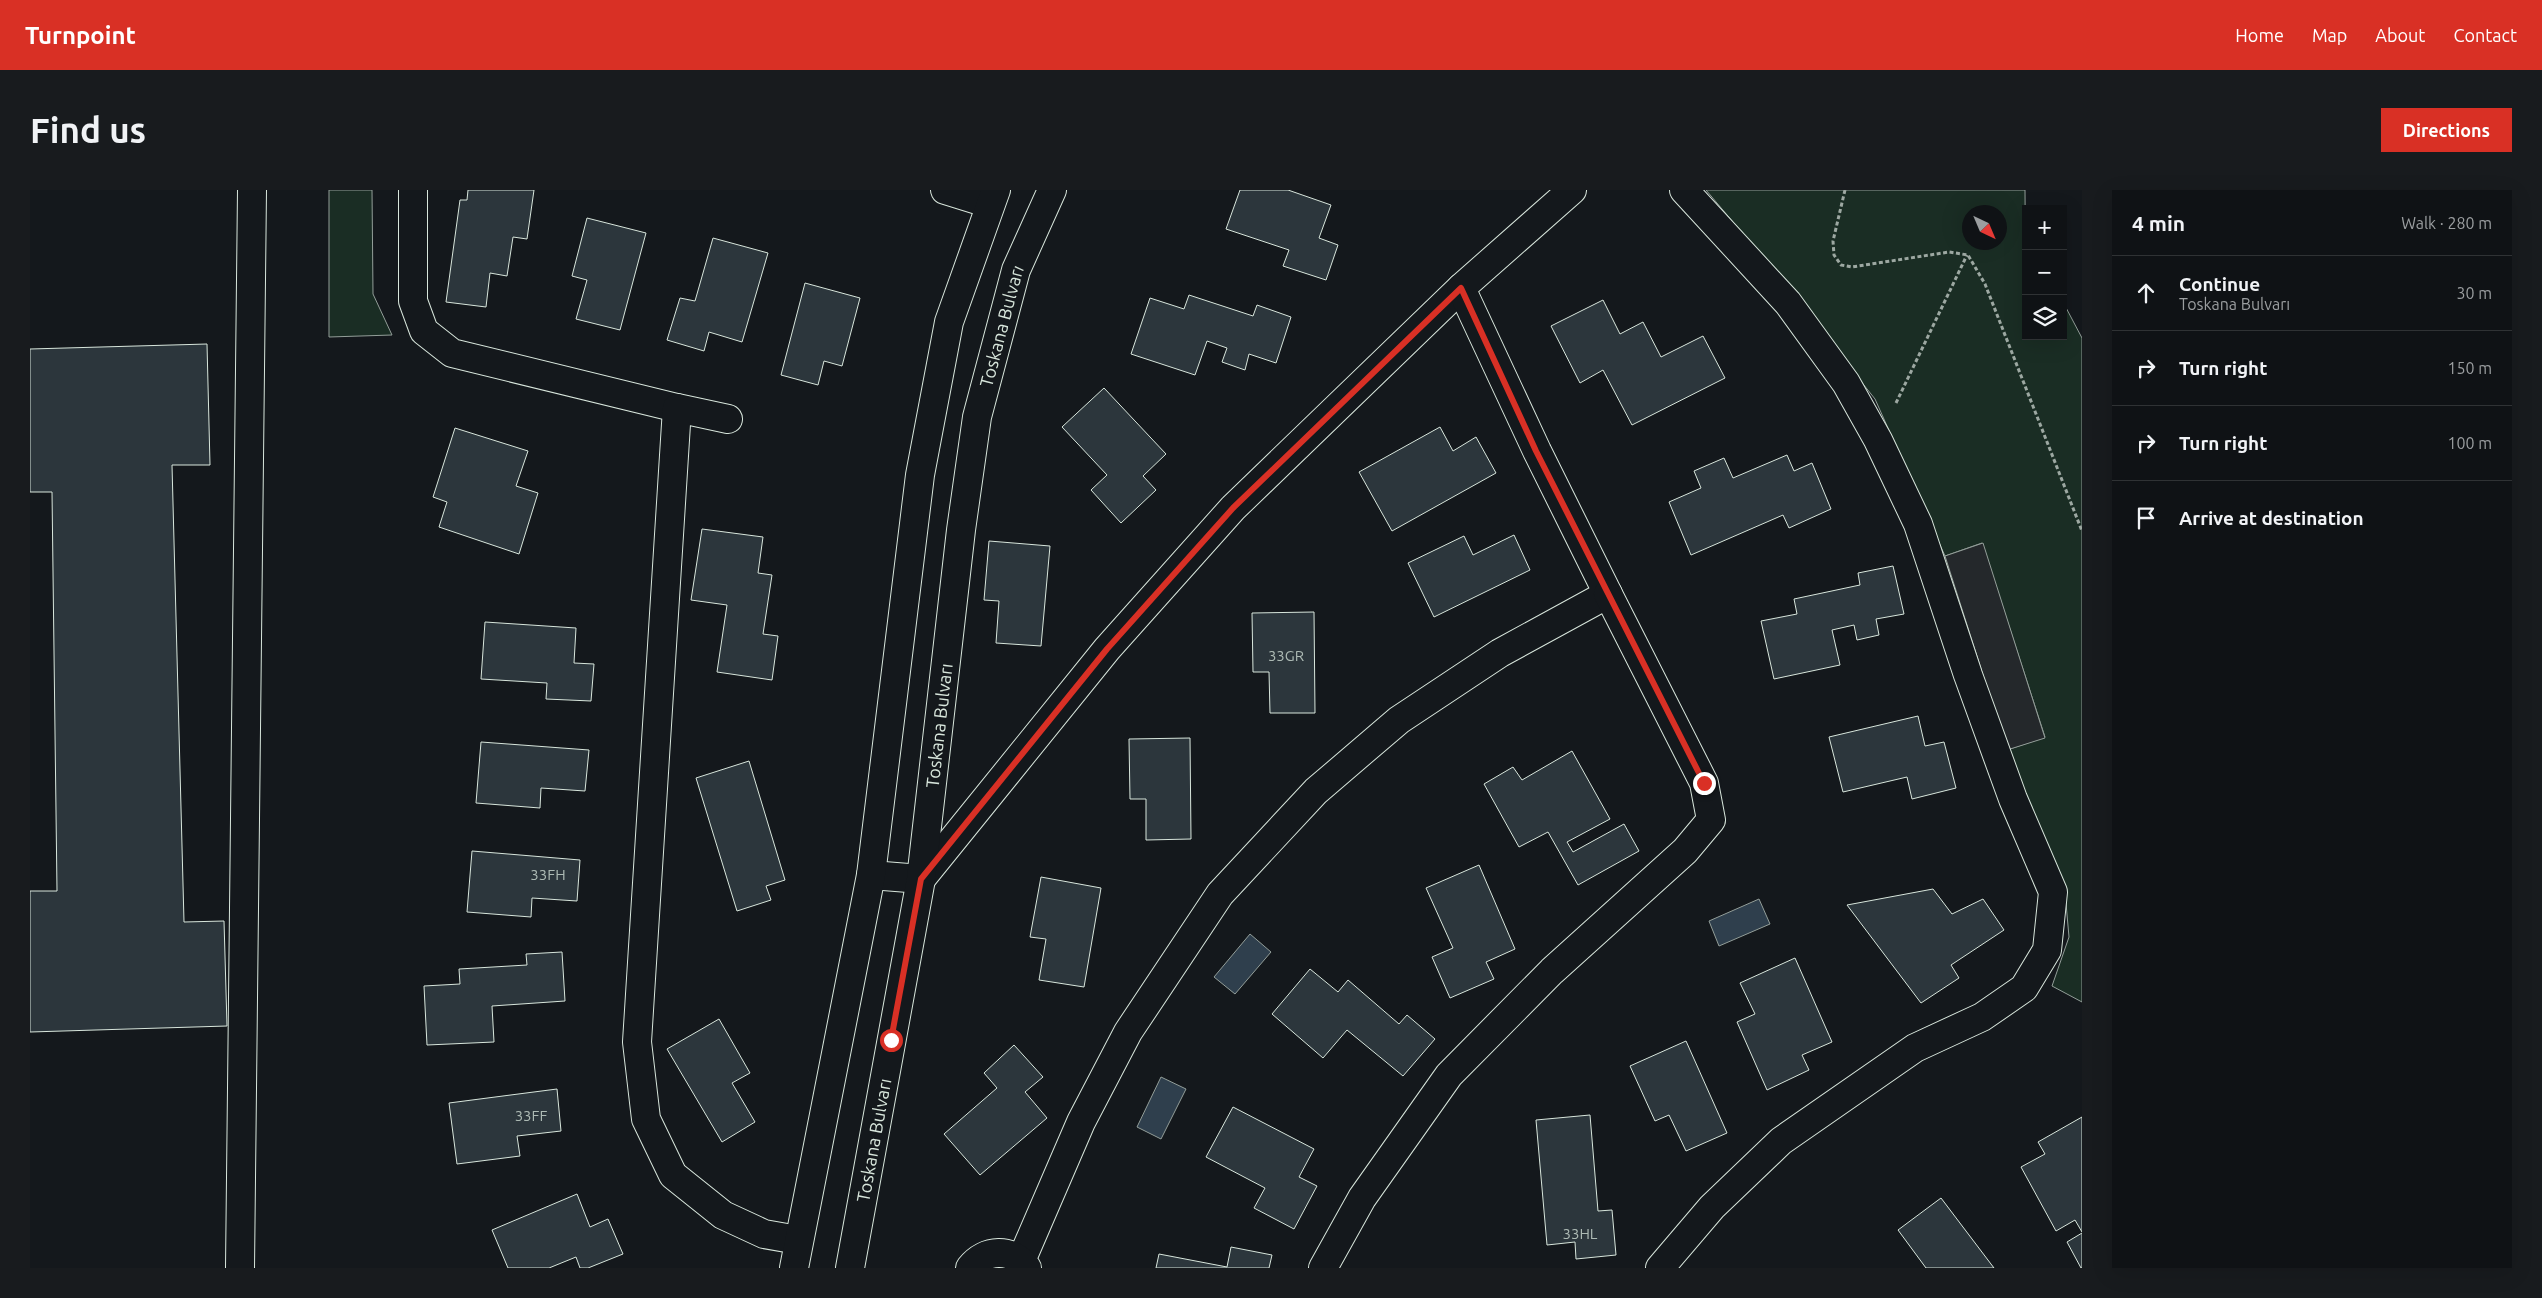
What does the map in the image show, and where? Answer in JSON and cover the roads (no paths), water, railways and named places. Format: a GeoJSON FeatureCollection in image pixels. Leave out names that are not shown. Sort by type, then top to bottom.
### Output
{"type":"FeatureCollection","features":[{"type":"Feature","properties":{"kind":"street"},"geometry":{"type":"LineString","coordinates":[[240,1268],[252,190]]}},
{"type":"Feature","properties":{"kind":"street"},"geometry":{"type":"LineString","coordinates":[[413,190],[413,300],[424,331],[452,353],[728,419]]}},
{"type":"Feature","properties":{"kind":"street"},"geometry":{"type":"LineString","coordinates":[[794,1268],[871,875],[920,475],[949,322],[993,197],[945,190]]}},
{"type":"Feature","properties":{"kind":"street","name":"Toskana Bulvarı"},"geometry":{"type":"LineString","coordinates":[[850,1268],[921,879],[961,530],[978,417],[1016,270],[1052,190]]}},
{"type":"Feature","properties":{"kind":"street"},"geometry":{"type":"LineString","coordinates":[[871,875],[921,879],[1107,649],[1233,508],[1461,288],[1572,190]]}},
{"type":"Feature","properties":{"kind":"street"},"geometry":{"type":"LineString","coordinates":[[1660,1268],[1712,1207],[1781,1141],[1914,1048],[1982,1017],[2024,988],[2047,950],[2053,892],[2013,799],[1974,693],[1918,524],[1878,440],[1846,383],[1788,304],[1684,190]]}},
{"type":"Feature","properties":{"kind":"street"},"geometry":{"type":"LineString","coordinates":[[1323,1268],[1362,1198],[1449,1075],[1552,971],[1684,850],[1711,820],[1704,783],[1536,451],[1461,288]]}},
{"type":"Feature","properties":{"kind":"street"},"geometry":{"type":"LineString","coordinates":[[677,408],[637,1042],[646,1119],[673,1175],[723,1215],[764,1234],[798,1240]]}},
{"type":"Feature","properties":{"kind":"street"},"geometry":{"type":"LineString","coordinates":[[970,1268],[979,1258],[990,1254],[1012,1255],[1024,1264],[1080,1122],[1128,1032],[1220,894],[1316,791],[1399,720],[1500,653],[1608,594]]}},
{"type":"Feature","properties":{"kind":"water"},"geometry":{"type":"Polygon","coordinates":[[[1759,899],[1770,924],[1719,946],[1709,921],[1759,899]]]}},
{"type":"Feature","properties":{"kind":"water"},"geometry":{"type":"Polygon","coordinates":[[[1250,934],[1271,952],[1235,994],[1214,977],[1250,934]]]}},
{"type":"Feature","properties":{"kind":"water"},"geometry":{"type":"Polygon","coordinates":[[[1161,1077],[1186,1089],[1161,1139],[1137,1127],[1161,1077]]]}}]}
